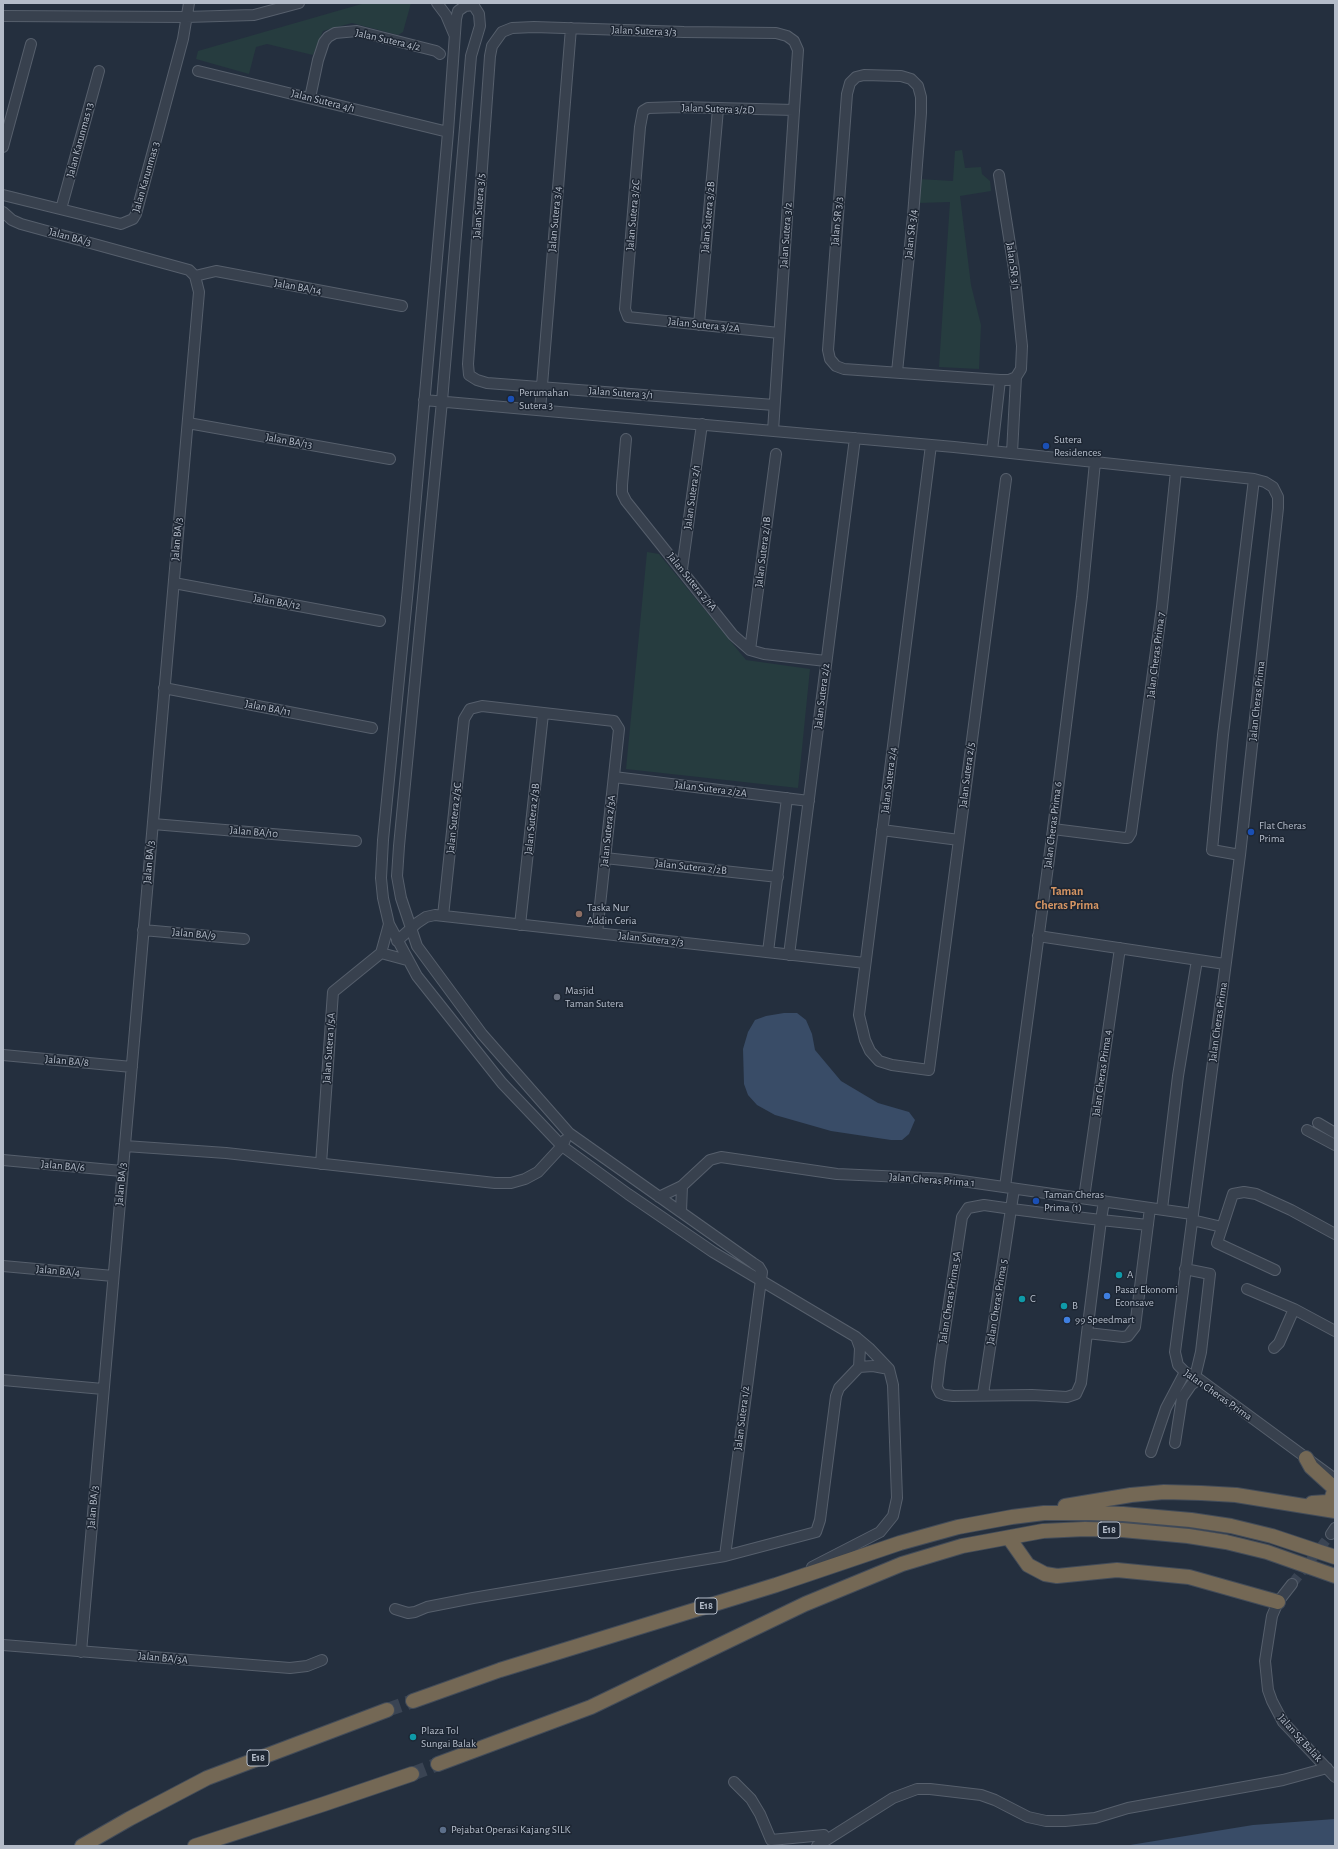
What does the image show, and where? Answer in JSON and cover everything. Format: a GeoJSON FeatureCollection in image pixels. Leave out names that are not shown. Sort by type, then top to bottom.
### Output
{"type":"FeatureCollection","features":[{"type":"Feature","properties":{"kind":"highway"},"geometry":{"type":"LineString","coordinates":[[1296,1504],[1327,1502],[1331,1500],[1334,1491],[1333,1487],[1312,1467],[1306,1458]]}},
{"type":"Feature","properties":{"kind":"highway"},"geometry":{"type":"LineString","coordinates":[[1044,1514],[1064,1506],[1131,1495],[1164,1492],[1201,1492],[1236,1495],[1335,1511]]}},
{"type":"Feature","properties":{"kind":"highway","name":"E18"},"geometry":{"type":"LineString","coordinates":[[413,1700],[500,1670],[776,1585],[927,1535],[990,1521],[1044,1514],[1123,1514],[1231,1526],[1272,1536],[1335,1557]]}},
{"type":"Feature","properties":{"kind":"highway","name":"E18"},"geometry":{"type":"LineString","coordinates":[[438,1764],[591,1707],[805,1604],[902,1564],[962,1546],[1043,1531],[1085,1528],[1188,1536],[1226,1542],[1267,1552],[1335,1576]]}},
{"type":"Feature","properties":{"kind":"highway"},"geometry":{"type":"LineString","coordinates":[[1008,1538],[1028,1565],[1045,1574],[1057,1576],[1118,1570],[1189,1576],[1278,1602]]}},
{"type":"Feature","properties":{"kind":"highway","name":"E18"},"geometry":{"type":"LineString","coordinates":[[82,1846],[129,1819],[207,1778],[387,1710]]}},
{"type":"Feature","properties":{"kind":"highway"},"geometry":{"type":"LineString","coordinates":[[195,1846],[412,1774]]}},
{"type":"Feature","properties":{"kind":"street","name":"Jalan Karunmas 3"},"geometry":{"type":"LineString","coordinates":[[3,195],[121,224],[133,219],[136,214],[183,39],[189,3]]}},
{"type":"Feature","properties":{"kind":"street"},"geometry":{"type":"LineString","coordinates":[[3,16],[186,17],[254,15],[299,3]]}},
{"type":"Feature","properties":{"kind":"street"},"geometry":{"type":"LineString","coordinates":[[437,3],[446,15],[455,38]]}},
{"type":"Feature","properties":{"kind":"street"},"geometry":{"type":"LineString","coordinates":[[760,1281],[762,1272],[759,1267],[568,1133],[461,1007],[417,946],[410,929],[401,898],[397,876],[442,401],[471,56],[480,26],[479,14],[473,4],[465,6],[458,11],[455,38],[424,400],[383,840],[381,878],[383,898],[389,924],[407,960],[417,976],[502,1083],[562,1146],[628,1194],[700,1243],[760,1281],[856,1337],[889,1369],[893,1385],[897,1498],[893,1516],[880,1532],[776,1585]]}},
{"type":"Feature","properties":{"kind":"street","name":"Jalan Sutera 3/3"},"geometry":{"type":"LineString","coordinates":[[496,38],[502,32],[512,28],[571,28],[776,34],[787,36],[794,41]]}},
{"type":"Feature","properties":{"kind":"street","name":"Jalan Sutera 3/4"},"geometry":{"type":"LineString","coordinates":[[540,410],[571,28]]}},
{"type":"Feature","properties":{"kind":"street","name":"Jalan Sutera 4/2"},"geometry":{"type":"LineString","coordinates":[[310,98],[318,60],[324,42],[328,37],[335,33],[357,31],[436,51],[440,54]]}},
{"type":"Feature","properties":{"kind":"street","name":"Jalan Sutera 3/5"},"geometry":{"type":"LineString","coordinates":[[469,375],[468,364],[490,56],[492,46],[496,38]]}},
{"type":"Feature","properties":{"kind":"street","name":"Jalan Sutera 3/2"},"geometry":{"type":"LineString","coordinates":[[772,431],[798,50],[794,41]]}},
{"type":"Feature","properties":{"kind":"street"},"geometry":{"type":"LineString","coordinates":[[3,147],[31,44]]}},
{"type":"Feature","properties":{"kind":"street","name":"Jalan Karunmas 13"},"geometry":{"type":"LineString","coordinates":[[61,209],[99,71]]}},
{"type":"Feature","properties":{"kind":"street","name":"Jalan Sutera 4/1"},"geometry":{"type":"LineString","coordinates":[[198,71],[448,132]]}},
{"type":"Feature","properties":{"kind":"street","name":"Jalan SR 3/4"},"geometry":{"type":"LineString","coordinates":[[856,77],[864,75],[901,76],[911,80],[918,86],[921,97],[914,200],[897,372]]}},
{"type":"Feature","properties":{"kind":"street","name":"Jalan SR 3/3"},"geometry":{"type":"LineString","coordinates":[[856,77],[850,83],[847,94],[828,350],[830,359],[836,366],[844,369],[897,372]]}},
{"type":"Feature","properties":{"kind":"street","name":"Jalan Sutera 3/2D"},"geometry":{"type":"LineString","coordinates":[[643,111],[648,108],[794,110]]}},
{"type":"Feature","properties":{"kind":"street","name":"Jalan Sutera 3/2B"},"geometry":{"type":"LineString","coordinates":[[699,324],[718,109]]}},
{"type":"Feature","properties":{"kind":"street","name":"Jalan Sutera 3/2C"},"geometry":{"type":"LineString","coordinates":[[628,317],[625,309],[640,127],[643,111]]}},
{"type":"Feature","properties":{"kind":"street","name":"Jalan SR 3/1"},"geometry":{"type":"LineString","coordinates":[[999,175],[1014,269],[1023,359],[1021,369],[1016,377]]}},
{"type":"Feature","properties":{"kind":"street","name":"Jalan BA/3"},"geometry":{"type":"LineString","coordinates":[[3,212],[12,220],[21,224],[189,270],[195,276],[199,292],[81,1652]]}},
{"type":"Feature","properties":{"kind":"street","name":"Jalan BA/14"},"geometry":{"type":"LineString","coordinates":[[195,276],[216,271],[402,306]]}},
{"type":"Feature","properties":{"kind":"street","name":"Jalan Sutera 3/2A"},"geometry":{"type":"LineString","coordinates":[[628,317],[779,333]]}},
{"type":"Feature","properties":{"kind":"street"},"geometry":{"type":"LineString","coordinates":[[897,372],[1000,380],[1009,380],[1016,377],[1012,453]]}},
{"type":"Feature","properties":{"kind":"street","name":"Jalan Sutera 3/1"},"geometry":{"type":"LineString","coordinates":[[469,375],[477,380],[487,383],[774,406]]}},
{"type":"Feature","properties":{"kind":"street"},"geometry":{"type":"LineString","coordinates":[[992,451],[1000,380]]}},
{"type":"Feature","properties":{"kind":"street"},"geometry":{"type":"LineString","coordinates":[[424,400],[931,445],[1254,479],[1223,735],[1212,850],[1240,855]]}},
{"type":"Feature","properties":{"kind":"street","name":"Jalan BA/13"},"geometry":{"type":"LineString","coordinates":[[188,424],[390,459]]}},
{"type":"Feature","properties":{"kind":"street","name":"Jalan Sutera 2/1"},"geometry":{"type":"LineString","coordinates":[[682,569],[702,424]]}},
{"type":"Feature","properties":{"kind":"street","name":"Jalan Sutera 2/2"},"geometry":{"type":"LineString","coordinates":[[789,955],[855,438]]}},
{"type":"Feature","properties":{"kind":"street","name":"Jalan Sutera 2/1A"},"geometry":{"type":"LineString","coordinates":[[626,439],[622,485],[622,493],[626,501],[682,569],[733,635],[750,650],[764,654],[826,661]]}},
{"type":"Feature","properties":{"kind":"street","name":"Jalan Sutera 2/4"},"geometry":{"type":"LineString","coordinates":[[928,1070],[892,1065],[879,1061],[870,1051],[865,1040],[859,1016],[931,445]]}},
{"type":"Feature","properties":{"kind":"street","name":"Jalan Sutera 2/1B"},"geometry":{"type":"LineString","coordinates":[[750,650],[776,454]]}},
{"type":"Feature","properties":{"kind":"street","name":"Jalan Cheras Prima 6"},"geometry":{"type":"LineString","coordinates":[[1009,1188],[1038,936],[1082,597],[1096,462]]}},
{"type":"Feature","properties":{"kind":"street","name":"Jalan Cheras Prima 7"},"geometry":{"type":"LineString","coordinates":[[1053,829],[1128,838],[1131,833],[1147,726],[1162,607],[1176,471]]}},
{"type":"Feature","properties":{"kind":"street","name":"Jalan Sutera 2/5"},"geometry":{"type":"LineString","coordinates":[[928,1070],[1006,479]]}},
{"type":"Feature","properties":{"kind":"street","name":"Jalan Cheras Prima"},"geometry":{"type":"LineString","coordinates":[[1254,479],[1266,482],[1273,487],[1278,497],[1278,508],[1240,855],[1225,964],[1195,1219],[1185,1268],[1175,1352],[1178,1364],[1185,1372],[1197,1378],[1335,1479]]}},
{"type":"Feature","properties":{"kind":"street","name":"Jalan BA/12"},"geometry":{"type":"LineString","coordinates":[[174,583],[380,621]]}},
{"type":"Feature","properties":{"kind":"street","name":"Jalan BA/11"},"geometry":{"type":"LineString","coordinates":[[164,688],[372,728]]}},
{"type":"Feature","properties":{"kind":"street","name":"Jalan Sutera 2/3C"},"geometry":{"type":"LineString","coordinates":[[443,916],[464,719],[470,709],[482,706],[544,714]]}},
{"type":"Feature","properties":{"kind":"street","name":"Jalan Sutera 2/3A"},"geometry":{"type":"LineString","coordinates":[[544,714],[614,721],[619,729],[597,934]]}},
{"type":"Feature","properties":{"kind":"street","name":"Jalan Sutera 2/3B"},"geometry":{"type":"LineString","coordinates":[[520,925],[544,714]]}},
{"type":"Feature","properties":{"kind":"street","name":"Jalan Sutera 2/2A"},"geometry":{"type":"LineString","coordinates":[[614,777],[809,801]]}},
{"type":"Feature","properties":{"kind":"street"},"geometry":{"type":"LineString","coordinates":[[768,952],[787,798]]}},
{"type":"Feature","properties":{"kind":"street","name":"Jalan BA/10"},"geometry":{"type":"LineString","coordinates":[[153,824],[356,841]]}},
{"type":"Feature","properties":{"kind":"street"},"geometry":{"type":"LineString","coordinates":[[882,830],[959,840]]}},
{"type":"Feature","properties":{"kind":"street","name":"Jalan Sutera 2/2B"},"geometry":{"type":"LineString","coordinates":[[605,858],[778,877]]}},
{"type":"Feature","properties":{"kind":"street","name":"Jalan Sutera 2/3"},"geometry":{"type":"LineString","coordinates":[[397,941],[426,917],[435,915],[866,963]]}},
{"type":"Feature","properties":{"kind":"street"},"geometry":{"type":"LineString","coordinates":[[389,924],[381,953],[407,960]]}},
{"type":"Feature","properties":{"kind":"street","name":"Jalan BA/9"},"geometry":{"type":"LineString","coordinates":[[143,930],[244,939]]}},
{"type":"Feature","properties":{"kind":"street"},"geometry":{"type":"LineString","coordinates":[[1038,936],[1225,964]]}},
{"type":"Feature","properties":{"kind":"street","name":"Jalan Cheras Prima 4"},"geometry":{"type":"LineString","coordinates":[[1084,1198],[1120,948]]}},
{"type":"Feature","properties":{"kind":"street","name":"Jalan Sutera 1/5A"},"geometry":{"type":"LineString","coordinates":[[321,1164],[333,992],[381,953]]}},
{"type":"Feature","properties":{"kind":"street"},"geometry":{"type":"LineString","coordinates":[[1162,1209],[1178,1076],[1197,960]]}},
{"type":"Feature","properties":{"kind":"street","name":"Jalan BA/8"},"geometry":{"type":"LineString","coordinates":[[3,1055],[132,1067]]}},
{"type":"Feature","properties":{"kind":"street"},"geometry":{"type":"LineString","coordinates":[[1318,1123],[1335,1133]]}},
{"type":"Feature","properties":{"kind":"street"},"geometry":{"type":"LineString","coordinates":[[1307,1130],[1335,1145]]}},
{"type":"Feature","properties":{"kind":"street"},"geometry":{"type":"LineString","coordinates":[[125,1146],[226,1153],[477,1182],[511,1183],[525,1179],[538,1172],[562,1146],[568,1133]]}},
{"type":"Feature","properties":{"kind":"street","name":"Jalan Cheras Prima 1"},"geometry":{"type":"LineString","coordinates":[[659,1197],[682,1186],[710,1160],[721,1157],[837,1174],[948,1179],[1162,1209],[1219,1226]]}},
{"type":"Feature","properties":{"kind":"street","name":"Jalan BA/6"},"geometry":{"type":"LineString","coordinates":[[3,1160],[122,1171]]}},
{"type":"Feature","properties":{"kind":"street"},"geometry":{"type":"LineString","coordinates":[[681,1212],[682,1186]]}},
{"type":"Feature","properties":{"kind":"street","name":"Jalan Cheras Prima 5"},"geometry":{"type":"LineString","coordinates":[[983,1394],[1012,1209],[1009,1188]]}},
{"type":"Feature","properties":{"kind":"street"},"geometry":{"type":"LineString","coordinates":[[1275,1270],[1217,1243],[1219,1226],[1233,1194],[1244,1192],[1256,1194],[1291,1210],[1335,1234]]}},
{"type":"Feature","properties":{"kind":"street"},"geometry":{"type":"LineString","coordinates":[[983,1394],[1067,1397],[1076,1394],[1081,1383],[1104,1201]]}},
{"type":"Feature","properties":{"kind":"street","name":"Jalan Cheras Prima 5A"},"geometry":{"type":"LineString","coordinates":[[983,1394],[945,1395],[940,1393],[937,1387],[962,1217],[968,1208],[984,1205],[1012,1209]]}},
{"type":"Feature","properties":{"kind":"street"},"geometry":{"type":"LineString","coordinates":[[1087,1334],[1123,1337],[1128,1336],[1133,1332],[1135,1327],[1150,1208]]}},
{"type":"Feature","properties":{"kind":"street"},"geometry":{"type":"LineString","coordinates":[[1012,1209],[1148,1225]]}},
{"type":"Feature","properties":{"kind":"street","name":"Jalan BA/4"},"geometry":{"type":"LineString","coordinates":[[3,1266],[113,1276]]}},
{"type":"Feature","properties":{"kind":"street"},"geometry":{"type":"LineString","coordinates":[[1175,1443],[1177,1418],[1182,1398],[1197,1378],[1210,1274],[1185,1268]]}},
{"type":"Feature","properties":{"kind":"street","name":"Jalan Sutera 1/2"},"geometry":{"type":"LineString","coordinates":[[725,1556],[760,1281]]}},
{"type":"Feature","properties":{"kind":"street"},"geometry":{"type":"LineString","coordinates":[[1247,1289],[1294,1309],[1335,1331]]}},
{"type":"Feature","properties":{"kind":"street"},"geometry":{"type":"LineString","coordinates":[[1274,1348],[1278,1343],[1294,1309]]}},
{"type":"Feature","properties":{"kind":"street"},"geometry":{"type":"LineString","coordinates":[[395,1609],[408,1613],[415,1612],[427,1607],[473,1598],[725,1556],[816,1532],[820,1520],[836,1396],[839,1388],[859,1367],[860,1348],[856,1337]]}},
{"type":"Feature","properties":{"kind":"street"},"geometry":{"type":"LineString","coordinates":[[859,1367],[873,1366],[889,1369]]}},
{"type":"Feature","properties":{"kind":"street"},"geometry":{"type":"LineString","coordinates":[[1151,1452],[1166,1408],[1185,1372]]}},
{"type":"Feature","properties":{"kind":"street"},"geometry":{"type":"LineString","coordinates":[[3,1380],[103,1389]]}},
{"type":"Feature","properties":{"kind":"street","name":"Jalan Sg Balak"},"geometry":{"type":"LineString","coordinates":[[1292,1584],[1278,1602],[1268,1629],[1265,1661],[1268,1690],[1272,1702],[1283,1722],[1300,1742],[1328,1768],[1335,1777]]}},
{"type":"Feature","properties":{"kind":"street","name":"Jalan BA/3A"},"geometry":{"type":"LineString","coordinates":[[3,1646],[290,1668],[307,1666],[322,1660]]}},
{"type":"Feature","properties":{"kind":"street"},"geometry":{"type":"LineString","coordinates":[[817,1846],[892,1798],[917,1789],[930,1789],[981,1795],[995,1800],[1028,1817],[1046,1821],[1065,1821],[1095,1818],[1128,1808],[1283,1780],[1328,1768]]}},
{"type":"Feature","properties":{"kind":"street"},"geometry":{"type":"LineString","coordinates":[[734,1782],[751,1799],[772,1840],[824,1835]]}},
{"type":"Feature","properties":{"kind":"green space"},"geometry":{"type":"Polygon","coordinates":[[[365,3],[411,3],[403,32],[398,35],[352,23],[323,31],[313,55],[267,44],[256,47],[249,74],[196,59],[198,51],[365,3]]]}},
{"type":"Feature","properties":{"kind":"green space"},"geometry":{"type":"Polygon","coordinates":[[[962,150],[965,168],[981,167],[982,174],[990,181],[991,191],[960,196],[971,285],[981,325],[979,369],[939,367],[950,202],[918,203],[919,179],[953,181],[955,151],[962,150]]]}},
{"type":"Feature","properties":{"kind":"green space"},"geometry":{"type":"Polygon","coordinates":[[[647,552],[659,554],[746,660],[810,669],[798,788],[626,769],[647,552]]]}},
{"type":"Feature","properties":{"kind":"water"},"geometry":{"type":"Polygon","coordinates":[[[784,1013],[797,1013],[806,1020],[812,1034],[815,1050],[841,1081],[878,1103],[909,1112],[915,1120],[909,1134],[902,1140],[891,1140],[831,1131],[775,1115],[757,1105],[748,1095],[744,1084],[743,1049],[748,1032],[755,1020],[766,1016],[784,1013]]]}},
{"type":"Feature","properties":{"kind":"water"},"geometry":{"type":"Polygon","coordinates":[[[1335,1819],[1335,1846],[1124,1846],[1253,1825],[1335,1819]]]}},
{"type":"Feature","properties":{"kind":"tunnel"},"geometry":{"type":"LineString","coordinates":[[1292,1584],[1331,1534]]}},
{"type":"Feature","properties":{"kind":"tunnel"},"geometry":{"type":"LineString","coordinates":[[387,1710],[413,1701]]}},
{"type":"Feature","properties":{"kind":"tunnel"},"geometry":{"type":"LineString","coordinates":[[412,1774],[438,1764]]}},
{"type":"Feature","properties":{"kind":"place","name":"Perumahan Sutera 3"},"geometry":{"type":"Point","coordinates":[511,399]}},
{"type":"Feature","properties":{"kind":"place","name":"Sutera Residences"},"geometry":{"type":"Point","coordinates":[1046,446]}},
{"type":"Feature","properties":{"kind":"place","name":"Flat Cheras Prima"},"geometry":{"type":"Point","coordinates":[1251,832]}},
{"type":"Feature","properties":{"kind":"place","name":"Taska Nur Addin Ceria"},"geometry":{"type":"Point","coordinates":[579,914]}},
{"type":"Feature","properties":{"kind":"place","name":"Masjid Taman Sutera"},"geometry":{"type":"Point","coordinates":[557,997]}},
{"type":"Feature","properties":{"kind":"place","name":"Taman Cheras Prima (1)"},"geometry":{"type":"Point","coordinates":[1036,1201]}},
{"type":"Feature","properties":{"kind":"place","name":"A"},"geometry":{"type":"Point","coordinates":[1119,1275]}},
{"type":"Feature","properties":{"kind":"place","name":"Pasar Ekonomi Econsave"},"geometry":{"type":"Point","coordinates":[1107,1296]}},
{"type":"Feature","properties":{"kind":"place","name":"C"},"geometry":{"type":"Point","coordinates":[1022,1299]}},
{"type":"Feature","properties":{"kind":"place","name":"B"},"geometry":{"type":"Point","coordinates":[1064,1306]}},
{"type":"Feature","properties":{"kind":"place","name":"99 Speedmart"},"geometry":{"type":"Point","coordinates":[1067,1320]}},
{"type":"Feature","properties":{"kind":"place","name":"Plaza Tol Sungai Balak"},"geometry":{"type":"Point","coordinates":[413,1737]}},
{"type":"Feature","properties":{"kind":"place","name":"Pejabat Operasi Kajang SILK"},"geometry":{"type":"Point","coordinates":[443,1830]}},
{"type":"Feature","properties":{"kind":"district","name":"Taman Cheras Prima"},"geometry":{"type":"Point","coordinates":[1067,898]}}]}
